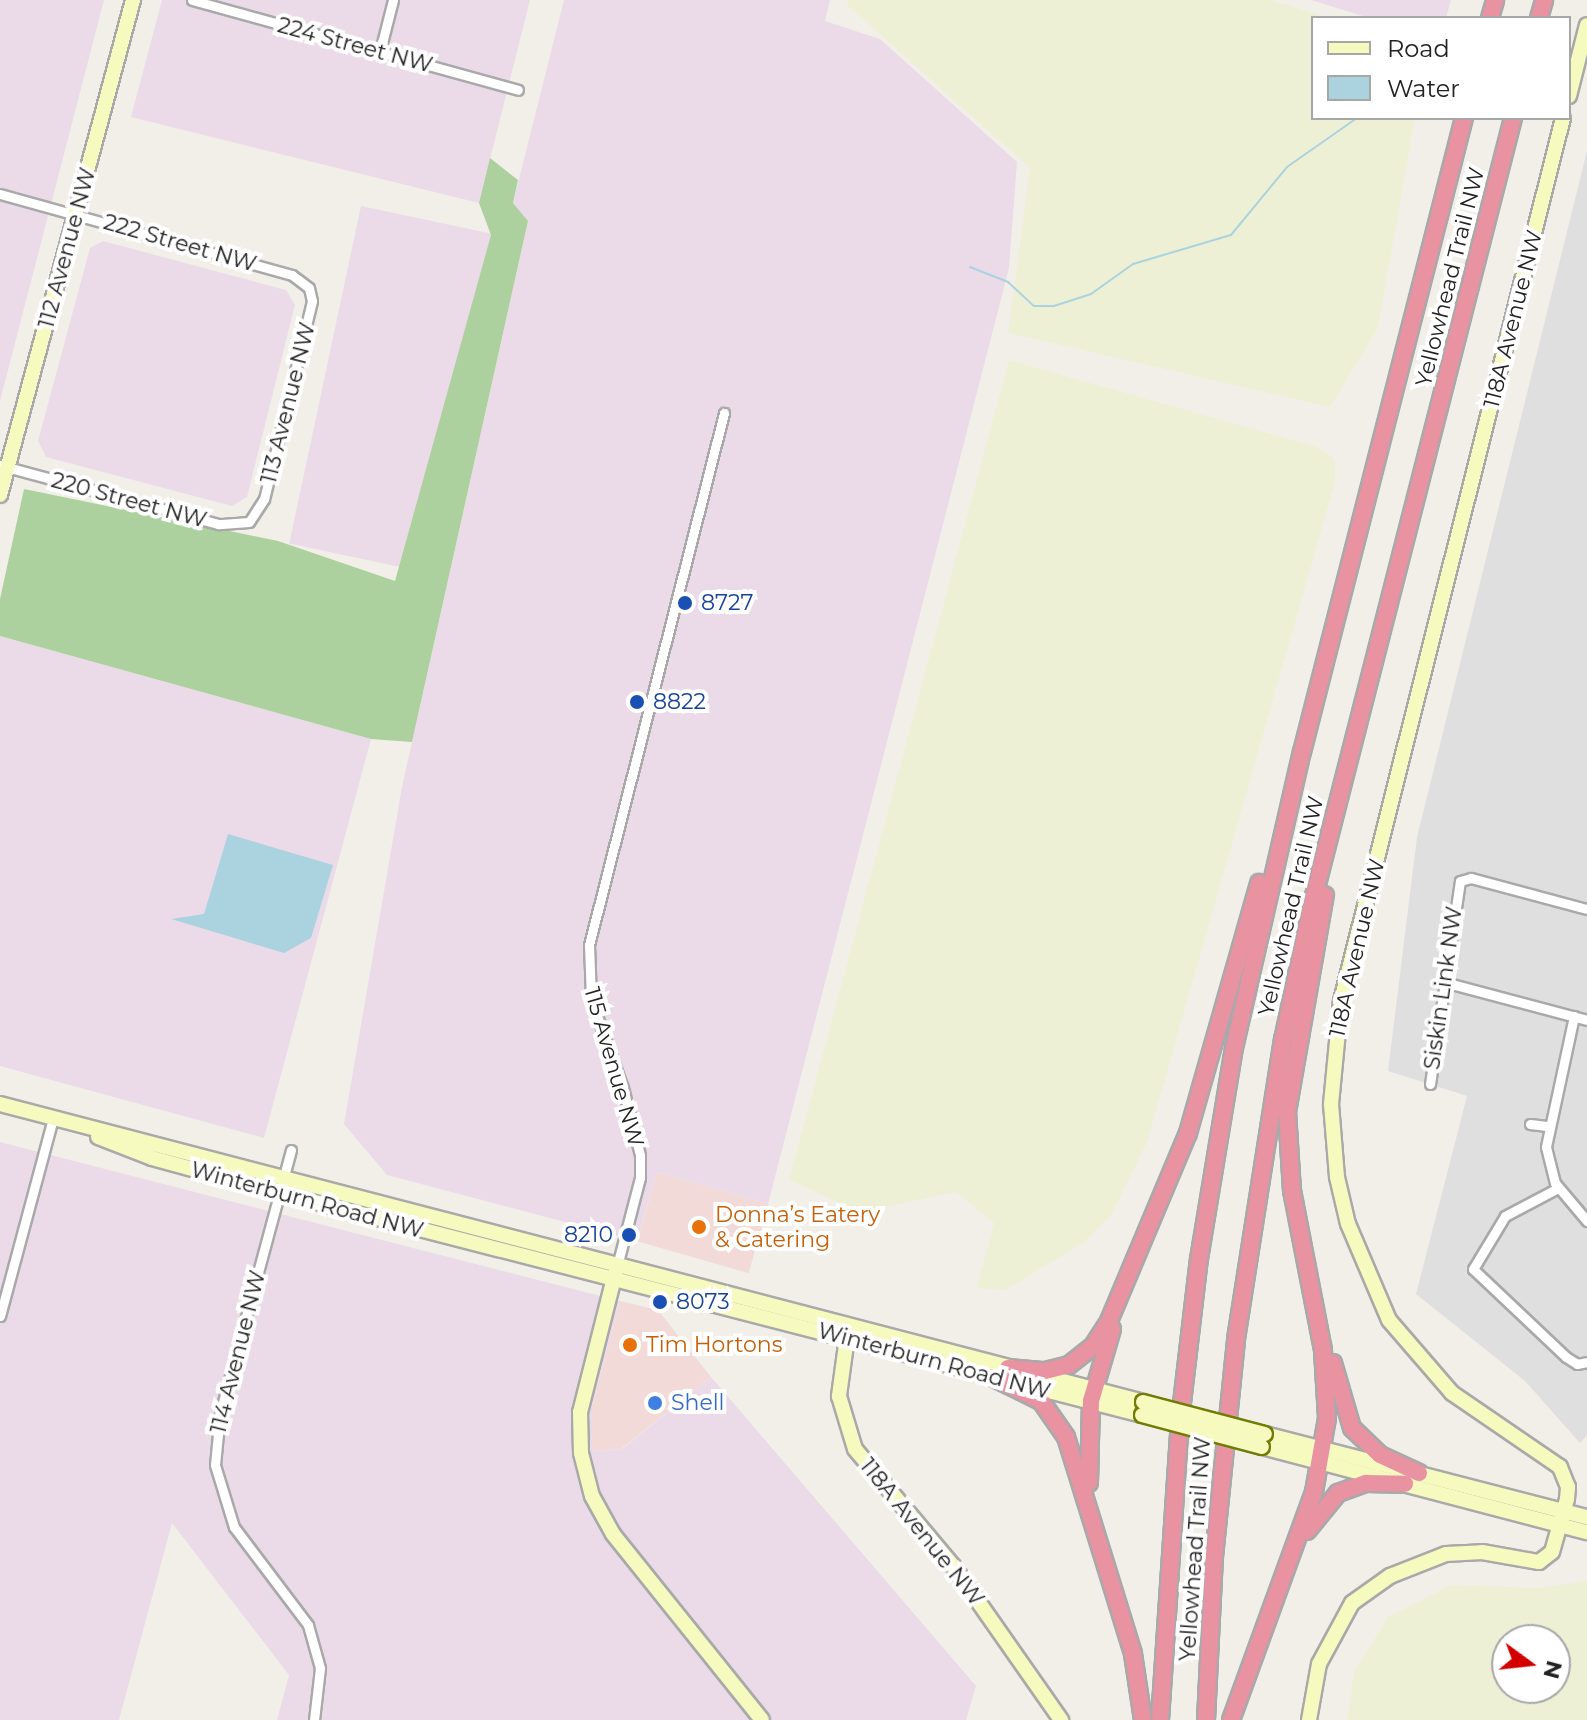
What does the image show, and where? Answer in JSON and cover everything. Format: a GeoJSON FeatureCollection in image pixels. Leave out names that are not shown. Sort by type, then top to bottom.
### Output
{"type":"FeatureCollection","features":[{"type":"Feature","properties":{"kind":"highway","name":"Yellowhead Trail NW"},"geometry":{"type":"LineString","coordinates":[[1160,1720],[1174,1490],[1199,1259],[1234,1048],[1302,752],[1463,120]]}},
{"type":"Feature","properties":{"kind":"highway","name":"Yellowhead Trail NW"},"geometry":{"type":"LineString","coordinates":[[1206,1720],[1228,1407],[1258,1179],[1298,967],[1512,120]]}},
{"type":"Feature","properties":{"kind":"highway"},"geometry":{"type":"LineString","coordinates":[[1231,1720],[1285,1571],[1321,1454],[1326,1383],[1315,1304],[1292,1191],[1287,1112],[1305,996],[1366,693]]}},
{"type":"Feature","properties":{"kind":"highway"},"geometry":{"type":"LineString","coordinates":[[1008,1368],[1053,1370],[1085,1355],[1105,1329],[1188,1133],[1272,833],[1302,752]]}},
{"type":"Feature","properties":{"kind":"highway"},"geometry":{"type":"LineString","coordinates":[[1098,1532],[1087,1455],[1092,1395],[1127,1281]]}},
{"type":"Feature","properties":{"kind":"highway"},"geometry":{"type":"LineString","coordinates":[[1315,1304],[1352,1428],[1380,1455],[1419,1473]]}},
{"type":"Feature","properties":{"kind":"highway"},"geometry":{"type":"LineString","coordinates":[[992,1377],[1041,1401],[1056,1417],[1098,1532],[1136,1666],[1143,1720]]}},
{"type":"Feature","properties":{"kind":"highway"},"geometry":{"type":"LineString","coordinates":[[1285,1571],[1320,1509],[1338,1493],[1377,1481],[1405,1484]]}},
{"type":"Feature","properties":{"kind":"street","name":"112 Avenue NW"},"geometry":{"type":"LineString","coordinates":[[0,495],[4,466],[77,214],[133,0]]}},
{"type":"Feature","properties":{"kind":"street","name":"224 Street NW"},"geometry":{"type":"LineString","coordinates":[[192,0],[518,90]]}},
{"type":"Feature","properties":{"kind":"street"},"geometry":{"type":"LineString","coordinates":[[380,51],[393,0]]}},
{"type":"Feature","properties":{"kind":"street"},"geometry":{"type":"LineString","coordinates":[[1571,88],[1587,25]]}},
{"type":"Feature","properties":{"kind":"street","name":"118A Avenue NW"},"geometry":{"type":"LineString","coordinates":[[1309,1720],[1329,1638],[1352,1603],[1373,1586],[1446,1554],[1482,1552],[1539,1562],[1552,1552],[1568,1487],[1560,1467],[1452,1393],[1389,1320],[1348,1224],[1337,1177],[1331,1104],[1341,1001],[1562,120]]}},
{"type":"Feature","properties":{"kind":"street","name":"222 Street NW"},"geometry":{"type":"LineString","coordinates":[[0,194],[292,275],[309,288]]}},
{"type":"Feature","properties":{"kind":"street","name":"113 Avenue NW"},"geometry":{"type":"LineString","coordinates":[[257,516],[312,306],[309,288]]}},
{"type":"Feature","properties":{"kind":"street","name":"115 Avenue NW"},"geometry":{"type":"LineString","coordinates":[[724,413],[589,945],[591,999],[623,1088],[640,1155],[640,1178],[580,1412],[581,1453],[592,1496],[613,1534],[762,1720]]}},
{"type":"Feature","properties":{"kind":"street","name":"220 Street NW"},"geometry":{"type":"LineString","coordinates":[[4,466],[218,524],[241,524],[257,516]]}},
{"type":"Feature","properties":{"kind":"street","name":"Siskin Link NW"},"geometry":{"type":"LineString","coordinates":[[1430,1084],[1457,890],[1463,879],[1587,909]]}},
{"type":"Feature","properties":{"kind":"street"},"geometry":{"type":"LineString","coordinates":[[1444,982],[1587,1020]]}},
{"type":"Feature","properties":{"kind":"street"},"geometry":{"type":"LineString","coordinates":[[1574,1016],[1547,1126],[1548,1162],[1558,1188],[1587,1221]]}},
{"type":"Feature","properties":{"kind":"street","name":"Winterburn Road NW"},"geometry":{"type":"LineString","coordinates":[[0,1104],[53,1118],[152,1158],[282,1186],[848,1332],[1008,1368],[1092,1395],[1264,1440],[1419,1473],[1562,1518],[1587,1532]]}},
{"type":"Feature","properties":{"kind":"street"},"geometry":{"type":"LineString","coordinates":[[0,1316],[53,1118]]}},
{"type":"Feature","properties":{"kind":"street"},"geometry":{"type":"LineString","coordinates":[[1530,1124],[1547,1126]]}},
{"type":"Feature","properties":{"kind":"street","name":"114 Avenue NW"},"geometry":{"type":"LineString","coordinates":[[291,1150],[220,1413],[215,1465],[234,1527],[308,1625],[320,1668],[314,1720]]}},
{"type":"Feature","properties":{"kind":"street"},"geometry":{"type":"LineString","coordinates":[[1558,1188],[1505,1216],[1473,1269],[1566,1357],[1577,1364],[1587,1362]]}},
{"type":"Feature","properties":{"kind":"street","name":"118A Avenue NW"},"geometry":{"type":"LineString","coordinates":[[848,1332],[839,1396],[855,1449],[954,1567],[1061,1720]]}},
{"type":"Feature","properties":{"kind":"street","name":"Winterburn Road NW"},"geometry":{"type":"LineString","coordinates":[[848,1332],[992,1377],[1092,1395]]}},
{"type":"Feature","properties":{"kind":"street","name":"Winterburn Road NW"},"geometry":{"type":"LineString","coordinates":[[1321,1454],[1405,1484],[1562,1518],[1587,1517]]}},
{"type":"Feature","properties":{"kind":"shaded area"},"geometry":{"type":"Polygon","coordinates":[[[0,0],[104,0],[0,401],[0,0]]]}},
{"type":"Feature","properties":{"kind":"shaded area"},"geometry":{"type":"Polygon","coordinates":[[[162,0],[530,0],[479,203],[131,117],[162,0]]]}},
{"type":"Feature","properties":{"kind":"shaded area"},"geometry":{"type":"Polygon","coordinates":[[[564,0],[830,0],[825,21],[880,39],[1017,162],[1009,268],[768,1204],[657,1172],[637,1241],[387,1175],[344,1124],[402,787],[528,221],[513,203],[564,0]]]}},
{"type":"Feature","properties":{"kind":"shaded area"},"geometry":{"type":"Polygon","coordinates":[[[1311,0],[1451,0],[1447,16],[1363,16],[1311,0]]]}},
{"type":"Feature","properties":{"kind":"shaded area"},"geometry":{"type":"Polygon","coordinates":[[[1587,151],[1587,1435],[1580,1443],[1525,1381],[1416,1294],[1467,1096],[1388,1071],[1417,837],[1587,151]]]}},
{"type":"Feature","properties":{"kind":"shaded area"},"geometry":{"type":"Polygon","coordinates":[[[361,206],[492,234],[420,571],[289,543],[361,206]]]}},
{"type":"Feature","properties":{"kind":"shaded area"},"geometry":{"type":"Polygon","coordinates":[[[103,241],[286,290],[295,305],[247,497],[232,506],[46,457],[38,441],[90,248],[103,241]]]}},
{"type":"Feature","properties":{"kind":"shaded area"},"geometry":{"type":"Polygon","coordinates":[[[0,636],[371,739],[264,1138],[0,1066],[0,636]]]}},
{"type":"Feature","properties":{"kind":"shaded area"},"geometry":{"type":"Polygon","coordinates":[[[0,1142],[620,1301],[592,1407],[592,1451],[622,1449],[711,1377],[976,1686],[966,1720],[277,1720],[289,1675],[172,1523],[119,1720],[0,1720],[0,1142]]]}},
{"type":"Feature","properties":{"kind":"shaded area"},"geometry":{"type":"Polygon","coordinates":[[[657,1172],[769,1204],[749,1273],[637,1241],[657,1172]]]}},
{"type":"Feature","properties":{"kind":"shaded area"},"geometry":{"type":"Polygon","coordinates":[[[620,1301],[658,1310],[711,1377],[621,1449],[592,1451],[592,1407],[620,1301]]]}},
{"type":"Feature","properties":{"kind":"green space"},"geometry":{"type":"Polygon","coordinates":[[[848,0],[1271,0],[1323,16],[1311,16],[1311,120],[1415,120],[1378,328],[1330,407],[1008,333],[1030,168],[847,5],[848,0]]]}},
{"type":"Feature","properties":{"kind":"green space"},"geometry":{"type":"Polygon","coordinates":[[[490,158],[518,180],[513,203],[528,221],[412,742],[371,739],[0,636],[0,599],[24,489],[278,541],[395,581],[491,235],[479,203],[490,158]]]}},
{"type":"Feature","properties":{"kind":"green space"},"geometry":{"type":"Polygon","coordinates":[[[1009,360],[1317,447],[1335,460],[1335,482],[1147,1142],[1111,1216],[1085,1242],[1005,1290],[977,1288],[994,1223],[956,1192],[860,1212],[789,1180],[1009,360]]]}},
{"type":"Feature","properties":{"kind":"green space"},"geometry":{"type":"Polygon","coordinates":[[[1587,1581],[1587,1720],[1347,1720],[1354,1672],[1388,1617],[1451,1585],[1538,1588],[1587,1581]]]}},
{"type":"Feature","properties":{"kind":"water"},"geometry":{"type":"Polygon","coordinates":[[[228,834],[333,865],[311,938],[284,953],[171,919],[204,914],[228,834]]]}},
{"type":"Feature","properties":{"kind":"waterway"},"geometry":{"type":"LineString","coordinates":[[970,267],[1008,282],[1034,306],[1054,306],[1091,294],[1133,264],[1231,235],[1287,167],[1354,120]]}},
{"type":"Feature","properties":{"kind":"place","name":"8727"},"geometry":{"type":"Point","coordinates":[685,603]}},
{"type":"Feature","properties":{"kind":"place","name":"8822"},"geometry":{"type":"Point","coordinates":[637,702]}},
{"type":"Feature","properties":{"kind":"place","name":"Donna’s Eatery & Catering"},"geometry":{"type":"Point","coordinates":[699,1227]}},
{"type":"Feature","properties":{"kind":"place","name":"8210"},"geometry":{"type":"Point","coordinates":[629,1235]}},
{"type":"Feature","properties":{"kind":"place","name":"8073"},"geometry":{"type":"Point","coordinates":[660,1302]}},
{"type":"Feature","properties":{"kind":"place","name":"Tim Hortons"},"geometry":{"type":"Point","coordinates":[630,1345]}},
{"type":"Feature","properties":{"kind":"place","name":"Shell"},"geometry":{"type":"Point","coordinates":[655,1403]}}]}
